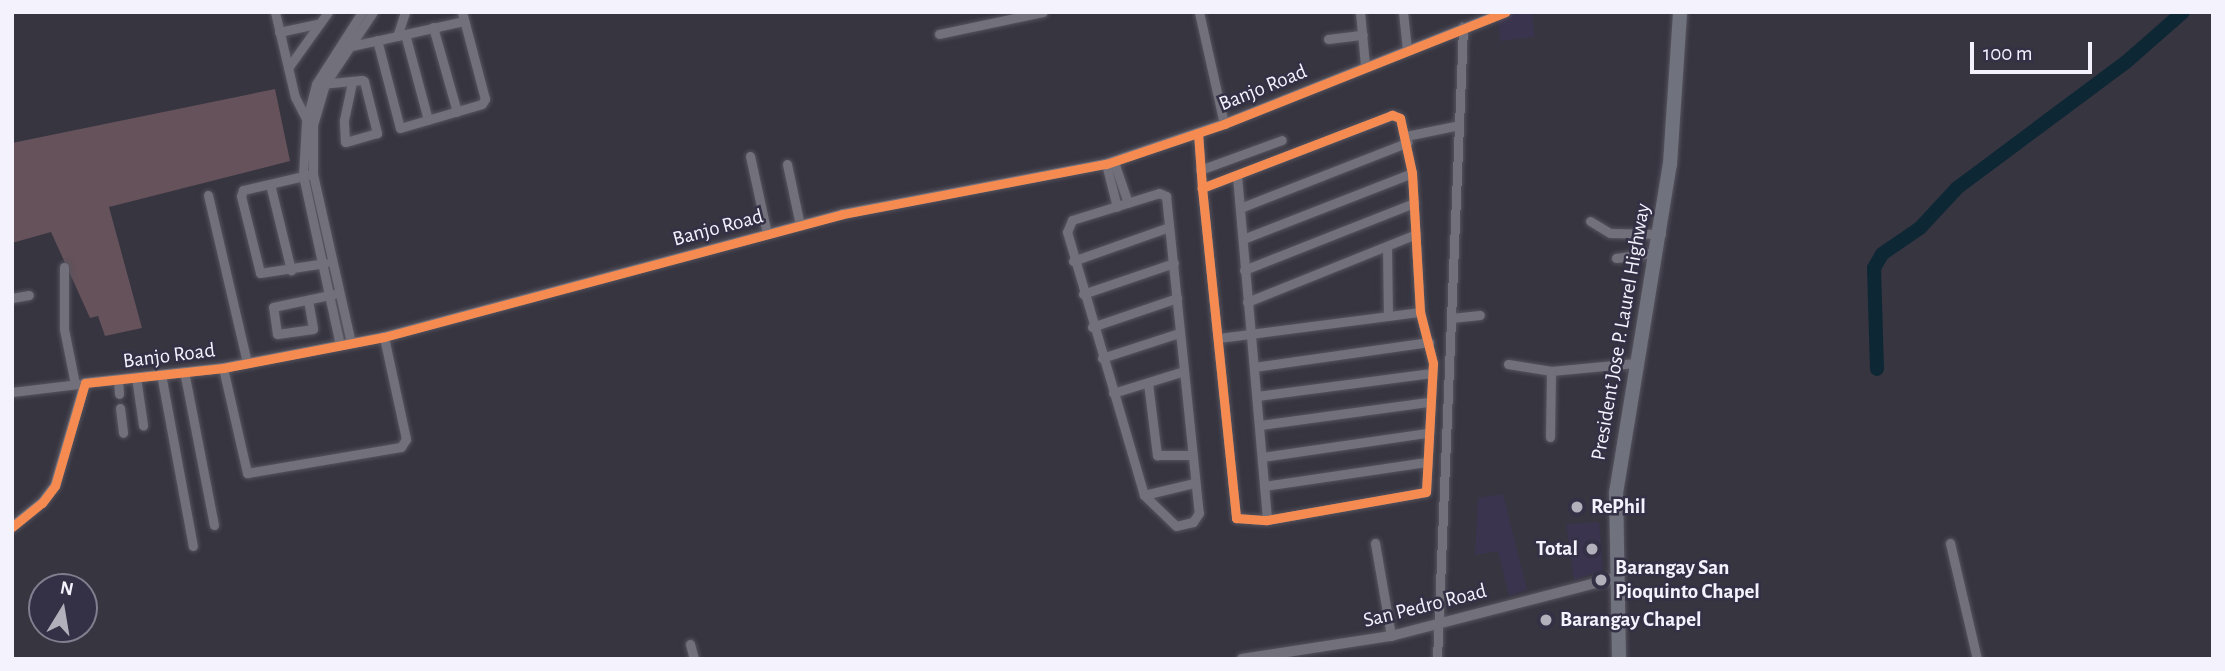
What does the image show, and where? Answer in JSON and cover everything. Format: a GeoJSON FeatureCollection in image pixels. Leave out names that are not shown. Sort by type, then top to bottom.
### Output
{"type":"FeatureCollection","features":[{"type":"Feature","properties":{"kind":"highway","name":"President Jose P. Laurel Highway"},"geometry":{"type":"LineString","coordinates":[[1619,659],[1615,578],[1616,493],[1636,363],[1661,234],[1677,93],[1680,12]]}},
{"type":"Feature","properties":{"kind":"street"},"geometry":{"type":"LineString","coordinates":[[275,12],[288,68],[310,124]]}},
{"type":"Feature","properties":{"kind":"street"},"geometry":{"type":"LineString","coordinates":[[288,68],[328,12]]}},
{"type":"Feature","properties":{"kind":"street"},"geometry":{"type":"LineString","coordinates":[[346,344],[308,175],[310,124],[321,84],[362,12]]}},
{"type":"Feature","properties":{"kind":"street"},"geometry":{"type":"LineString","coordinates":[[321,84],[373,12]]}},
{"type":"Feature","properties":{"kind":"street"},"geometry":{"type":"LineString","coordinates":[[405,12],[401,35],[428,120]]}},
{"type":"Feature","properties":{"kind":"street"},"geometry":{"type":"LineString","coordinates":[[939,34],[994,16],[1043,12]]}},
{"type":"Feature","properties":{"kind":"street"},"geometry":{"type":"LineString","coordinates":[[1199,12],[1224,124]]}},
{"type":"Feature","properties":{"kind":"street"},"geometry":{"type":"LineString","coordinates":[[1360,12],[1365,65]]}},
{"type":"Feature","properties":{"kind":"street"},"geometry":{"type":"LineString","coordinates":[[1403,12],[1407,48]]}},
{"type":"Feature","properties":{"kind":"street","name":"Banjo Road"},"geometry":{"type":"LineString","coordinates":[[80,384],[223,368],[384,337],[800,225],[1110,163],[1224,124],[1407,48],[1494,14],[1506,12]]}},
{"type":"Feature","properties":{"kind":"street"},"geometry":{"type":"LineString","coordinates":[[339,49],[350,46],[377,40],[401,35],[433,27],[463,16],[485,102],[400,128],[377,40]]}},
{"type":"Feature","properties":{"kind":"street"},"geometry":{"type":"LineString","coordinates":[[279,32],[318,24]]}},
{"type":"Feature","properties":{"kind":"street"},"geometry":{"type":"LineString","coordinates":[[433,27],[457,112]]}},
{"type":"Feature","properties":{"kind":"street"},"geometry":{"type":"LineString","coordinates":[[1437,659],[1463,27]]}},
{"type":"Feature","properties":{"kind":"street"},"geometry":{"type":"LineString","coordinates":[[1328,39],[1363,35]]}},
{"type":"Feature","properties":{"kind":"street"},"geometry":{"type":"LineString","coordinates":[[321,84],[352,81],[365,81],[378,130],[375,135],[345,142],[344,120],[352,81]]}},
{"type":"Feature","properties":{"kind":"street"},"geometry":{"type":"LineString","coordinates":[[1198,133],[1200,170],[1202,188],[1219,338],[1234,515],[1242,521],[1267,520],[1423,494],[1429,486],[1426,462],[1431,373],[1429,342],[1420,312],[1412,173],[1407,139],[1400,118],[1392,115],[1202,188]]}},
{"type":"Feature","properties":{"kind":"street"},"geometry":{"type":"LineString","coordinates":[[1240,208],[1407,139],[1459,125]]}},
{"type":"Feature","properties":{"kind":"street"},"geometry":{"type":"LineString","coordinates":[[1200,170],[1282,139]]}},
{"type":"Feature","properties":{"kind":"street"},"geometry":{"type":"LineString","coordinates":[[750,156],[767,233]]}},
{"type":"Feature","properties":{"kind":"street"},"geometry":{"type":"LineString","coordinates":[[1110,163],[1128,203]]}},
{"type":"Feature","properties":{"kind":"street"},"geometry":{"type":"LineString","coordinates":[[1110,163],[1117,207]]}},
{"type":"Feature","properties":{"kind":"street"},"geometry":{"type":"LineString","coordinates":[[787,164],[800,225]]}},
{"type":"Feature","properties":{"kind":"street"},"geometry":{"type":"LineString","coordinates":[[1242,239],[1412,173]]}},
{"type":"Feature","properties":{"kind":"street"},"geometry":{"type":"LineString","coordinates":[[308,175],[243,190],[244,209],[260,274],[327,263]]}},
{"type":"Feature","properties":{"kind":"street"},"geometry":{"type":"LineString","coordinates":[[1237,176],[1267,520]]}},
{"type":"Feature","properties":{"kind":"street"},"geometry":{"type":"LineString","coordinates":[[270,184],[291,270]]}},
{"type":"Feature","properties":{"kind":"street"},"geometry":{"type":"LineString","coordinates":[[1163,194],[1174,263],[1199,513],[1193,522],[1170,524],[1144,495],[1073,261],[1068,225],[1128,203],[1163,194]]}},
{"type":"Feature","properties":{"kind":"street"},"geometry":{"type":"LineString","coordinates":[[208,195],[247,363]]}},
{"type":"Feature","properties":{"kind":"street"},"geometry":{"type":"LineString","coordinates":[[1244,270],[1414,203]]}},
{"type":"Feature","properties":{"kind":"street"},"geometry":{"type":"LineString","coordinates":[[1590,221],[1610,233],[1661,234]]}},
{"type":"Feature","properties":{"kind":"street"},"geometry":{"type":"LineString","coordinates":[[1073,261],[1168,227]]}},
{"type":"Feature","properties":{"kind":"street"},"geometry":{"type":"LineString","coordinates":[[1247,302],[1416,234]]}},
{"type":"Feature","properties":{"kind":"street"},"geometry":{"type":"LineString","coordinates":[[1387,246],[1388,316]]}},
{"type":"Feature","properties":{"kind":"street"},"geometry":{"type":"LineString","coordinates":[[1616,258],[1657,252]]}},
{"type":"Feature","properties":{"kind":"street"},"geometry":{"type":"LineString","coordinates":[[1083,294],[1174,263]]}},
{"type":"Feature","properties":{"kind":"street"},"geometry":{"type":"LineString","coordinates":[[12,527],[42,503],[55,486],[80,384],[64,329],[64,268]]}},
{"type":"Feature","properties":{"kind":"street"},"geometry":{"type":"LineString","coordinates":[[308,300],[313,329],[277,334],[271,309],[308,300],[334,294]]}},
{"type":"Feature","properties":{"kind":"street"},"geometry":{"type":"LineString","coordinates":[[12,298],[29,295]]}},
{"type":"Feature","properties":{"kind":"street"},"geometry":{"type":"LineString","coordinates":[[1092,327],[1177,298]]}},
{"type":"Feature","properties":{"kind":"street"},"geometry":{"type":"LineString","coordinates":[[1219,338],[1420,312]]}},
{"type":"Feature","properties":{"kind":"street"},"geometry":{"type":"LineString","coordinates":[[1451,318],[1480,316]]}},
{"type":"Feature","properties":{"kind":"street"},"geometry":{"type":"LineString","coordinates":[[1102,358],[1179,333]]}},
{"type":"Feature","properties":{"kind":"street"},"geometry":{"type":"LineString","coordinates":[[223,368],[247,472],[401,447],[406,439],[384,337]]}},
{"type":"Feature","properties":{"kind":"street"},"geometry":{"type":"LineString","coordinates":[[1254,367],[1429,342]]}},
{"type":"Feature","properties":{"kind":"street"},"geometry":{"type":"LineString","coordinates":[[1508,364],[1551,371],[1636,363]]}},
{"type":"Feature","properties":{"kind":"street"},"geometry":{"type":"LineString","coordinates":[[184,371],[215,525]]}},
{"type":"Feature","properties":{"kind":"street"},"geometry":{"type":"LineString","coordinates":[[1113,393],[1184,371]]}},
{"type":"Feature","properties":{"kind":"street"},"geometry":{"type":"LineString","coordinates":[[1550,437],[1551,371]]}},
{"type":"Feature","properties":{"kind":"street"},"geometry":{"type":"LineString","coordinates":[[1257,396],[1431,373]]}},
{"type":"Feature","properties":{"kind":"street"},"geometry":{"type":"LineString","coordinates":[[162,374],[193,546]]}},
{"type":"Feature","properties":{"kind":"street"},"geometry":{"type":"LineString","coordinates":[[136,377],[143,425]]}},
{"type":"Feature","properties":{"kind":"street"},"geometry":{"type":"LineString","coordinates":[[118,379],[119,394]]}},
{"type":"Feature","properties":{"kind":"street"},"geometry":{"type":"LineString","coordinates":[[1148,383],[1157,455],[1192,455]]}},
{"type":"Feature","properties":{"kind":"street"},"geometry":{"type":"LineString","coordinates":[[12,392],[80,384]]}},
{"type":"Feature","properties":{"kind":"street"},"geometry":{"type":"LineString","coordinates":[[1260,425],[1429,402]]}},
{"type":"Feature","properties":{"kind":"street"},"geometry":{"type":"LineString","coordinates":[[120,408],[123,433]]}},
{"type":"Feature","properties":{"kind":"street"},"geometry":{"type":"LineString","coordinates":[[1262,457],[1427,433]]}},
{"type":"Feature","properties":{"kind":"street"},"geometry":{"type":"LineString","coordinates":[[1264,486],[1426,462]]}},
{"type":"Feature","properties":{"kind":"street"},"geometry":{"type":"LineString","coordinates":[[1144,495],[1194,483]]}},
{"type":"Feature","properties":{"kind":"street"},"geometry":{"type":"LineString","coordinates":[[1375,543],[1391,636]]}},
{"type":"Feature","properties":{"kind":"street"},"geometry":{"type":"LineString","coordinates":[[1950,543],[1977,659]]}},
{"type":"Feature","properties":{"kind":"street","name":"San Pedro Road"},"geometry":{"type":"LineString","coordinates":[[1242,659],[1391,636],[1615,578]]}},
{"type":"Feature","properties":{"kind":"street"},"geometry":{"type":"LineString","coordinates":[[690,644],[694,659]]}},
{"type":"Feature","properties":{"kind":"shaded area"},"geometry":{"type":"Polygon","coordinates":[[[1532,12],[1535,37],[1500,41],[1497,16],[1532,12]]]}},
{"type":"Feature","properties":{"kind":"shaded area"},"geometry":{"type":"Polygon","coordinates":[[[275,89],[290,161],[109,207],[142,328],[105,336],[98,316],[90,318],[51,232],[12,243],[12,143],[275,89]]]}},
{"type":"Feature","properties":{"kind":"shaded area"},"geometry":{"type":"Polygon","coordinates":[[[1503,494],[1527,590],[1509,596],[1498,551],[1475,555],[1478,498],[1503,494]]]}},
{"type":"Feature","properties":{"kind":"shaded area"},"geometry":{"type":"Polygon","coordinates":[[[1599,522],[1603,570],[1574,580],[1566,524],[1599,522]]]}},
{"type":"Feature","properties":{"kind":"waterway"},"geometry":{"type":"LineString","coordinates":[[1877,369],[1874,268],[1882,254],[1920,228],[1957,188],[2125,63],[2183,12]]}},
{"type":"Feature","properties":{"kind":"cycle path"},"geometry":{"type":"LineString","coordinates":[[12,527],[42,503],[55,486],[85,383],[223,368],[384,337],[843,214],[1106,164],[1224,124],[1506,12]]}},
{"type":"Feature","properties":{"kind":"cycle path"},"geometry":{"type":"LineString","coordinates":[[1198,133],[1202,188],[1236,518],[1267,520],[1426,492],[1433,363],[1420,312],[1412,173],[1400,118],[1392,115],[1202,188]]}},
{"type":"Feature","properties":{"kind":"place","name":"RePhil"},"geometry":{"type":"Point","coordinates":[1577,507]}},
{"type":"Feature","properties":{"kind":"place","name":"Total"},"geometry":{"type":"Point","coordinates":[1592,549]}},
{"type":"Feature","properties":{"kind":"place","name":"Barangay San Pioquinto Chapel"},"geometry":{"type":"Point","coordinates":[1601,580]}},
{"type":"Feature","properties":{"kind":"place","name":"Barangay Chapel"},"geometry":{"type":"Point","coordinates":[1546,620]}}]}
